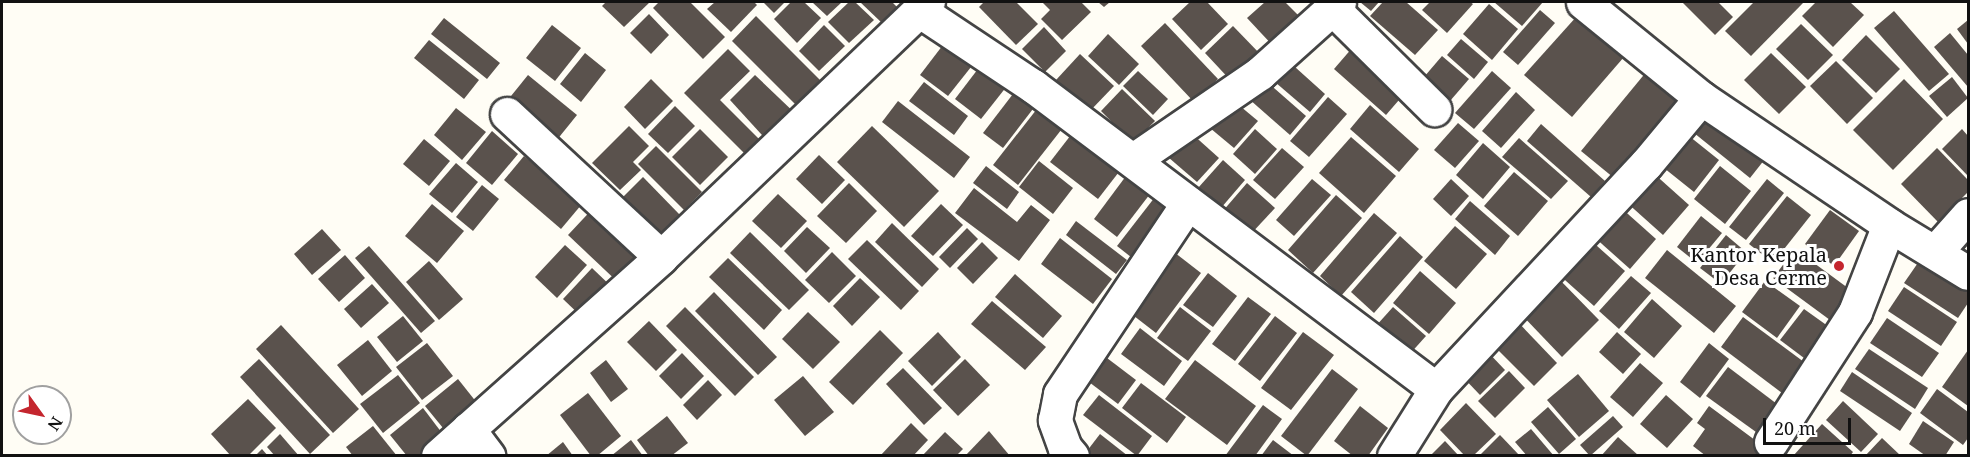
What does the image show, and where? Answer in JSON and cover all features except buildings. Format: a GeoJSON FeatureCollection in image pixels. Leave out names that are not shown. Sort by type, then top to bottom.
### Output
{"type":"FeatureCollection","features":[{"type":"Feature","properties":{"kind":"street"},"geometry":{"type":"LineString","coordinates":[[1583,2],[1701,98],[1889,225],[1936,251],[1968,273]]}},
{"type":"Feature","properties":{"kind":"street"},"geometry":{"type":"LineString","coordinates":[[1133,160],[1260,73],[1336,5],[1434,109]]}},
{"type":"Feature","properties":{"kind":"street"},"geometry":{"type":"LineString","coordinates":[[438,456],[661,257],[924,6],[1133,160],[1436,389]]}},
{"type":"Feature","properties":{"kind":"street"},"geometry":{"type":"LineString","coordinates":[[1394,456],[1436,389],[1646,164],[1701,98]]}},
{"type":"Feature","properties":{"kind":"street"},"geometry":{"type":"LineString","coordinates":[[507,114],[661,257]]}},
{"type":"Feature","properties":{"kind":"street"},"geometry":{"type":"LineString","coordinates":[[1072,456],[1065,448],[1055,420],[1060,394],[1188,203]]}},
{"type":"Feature","properties":{"kind":"street"},"geometry":{"type":"LineString","coordinates":[[1936,251],[1968,214]]}},
{"type":"Feature","properties":{"kind":"street"},"geometry":{"type":"LineString","coordinates":[[1771,442],[1855,312],[1889,225]]}},
{"type":"Feature","properties":{"kind":"street"},"geometry":{"type":"LineString","coordinates":[[468,429],[488,456]]}},
{"type":"Feature","properties":{"kind":"place","name":"Kantor Kepala Desa Cerme"},"geometry":{"type":"Point","coordinates":[1839,266]}}]}
